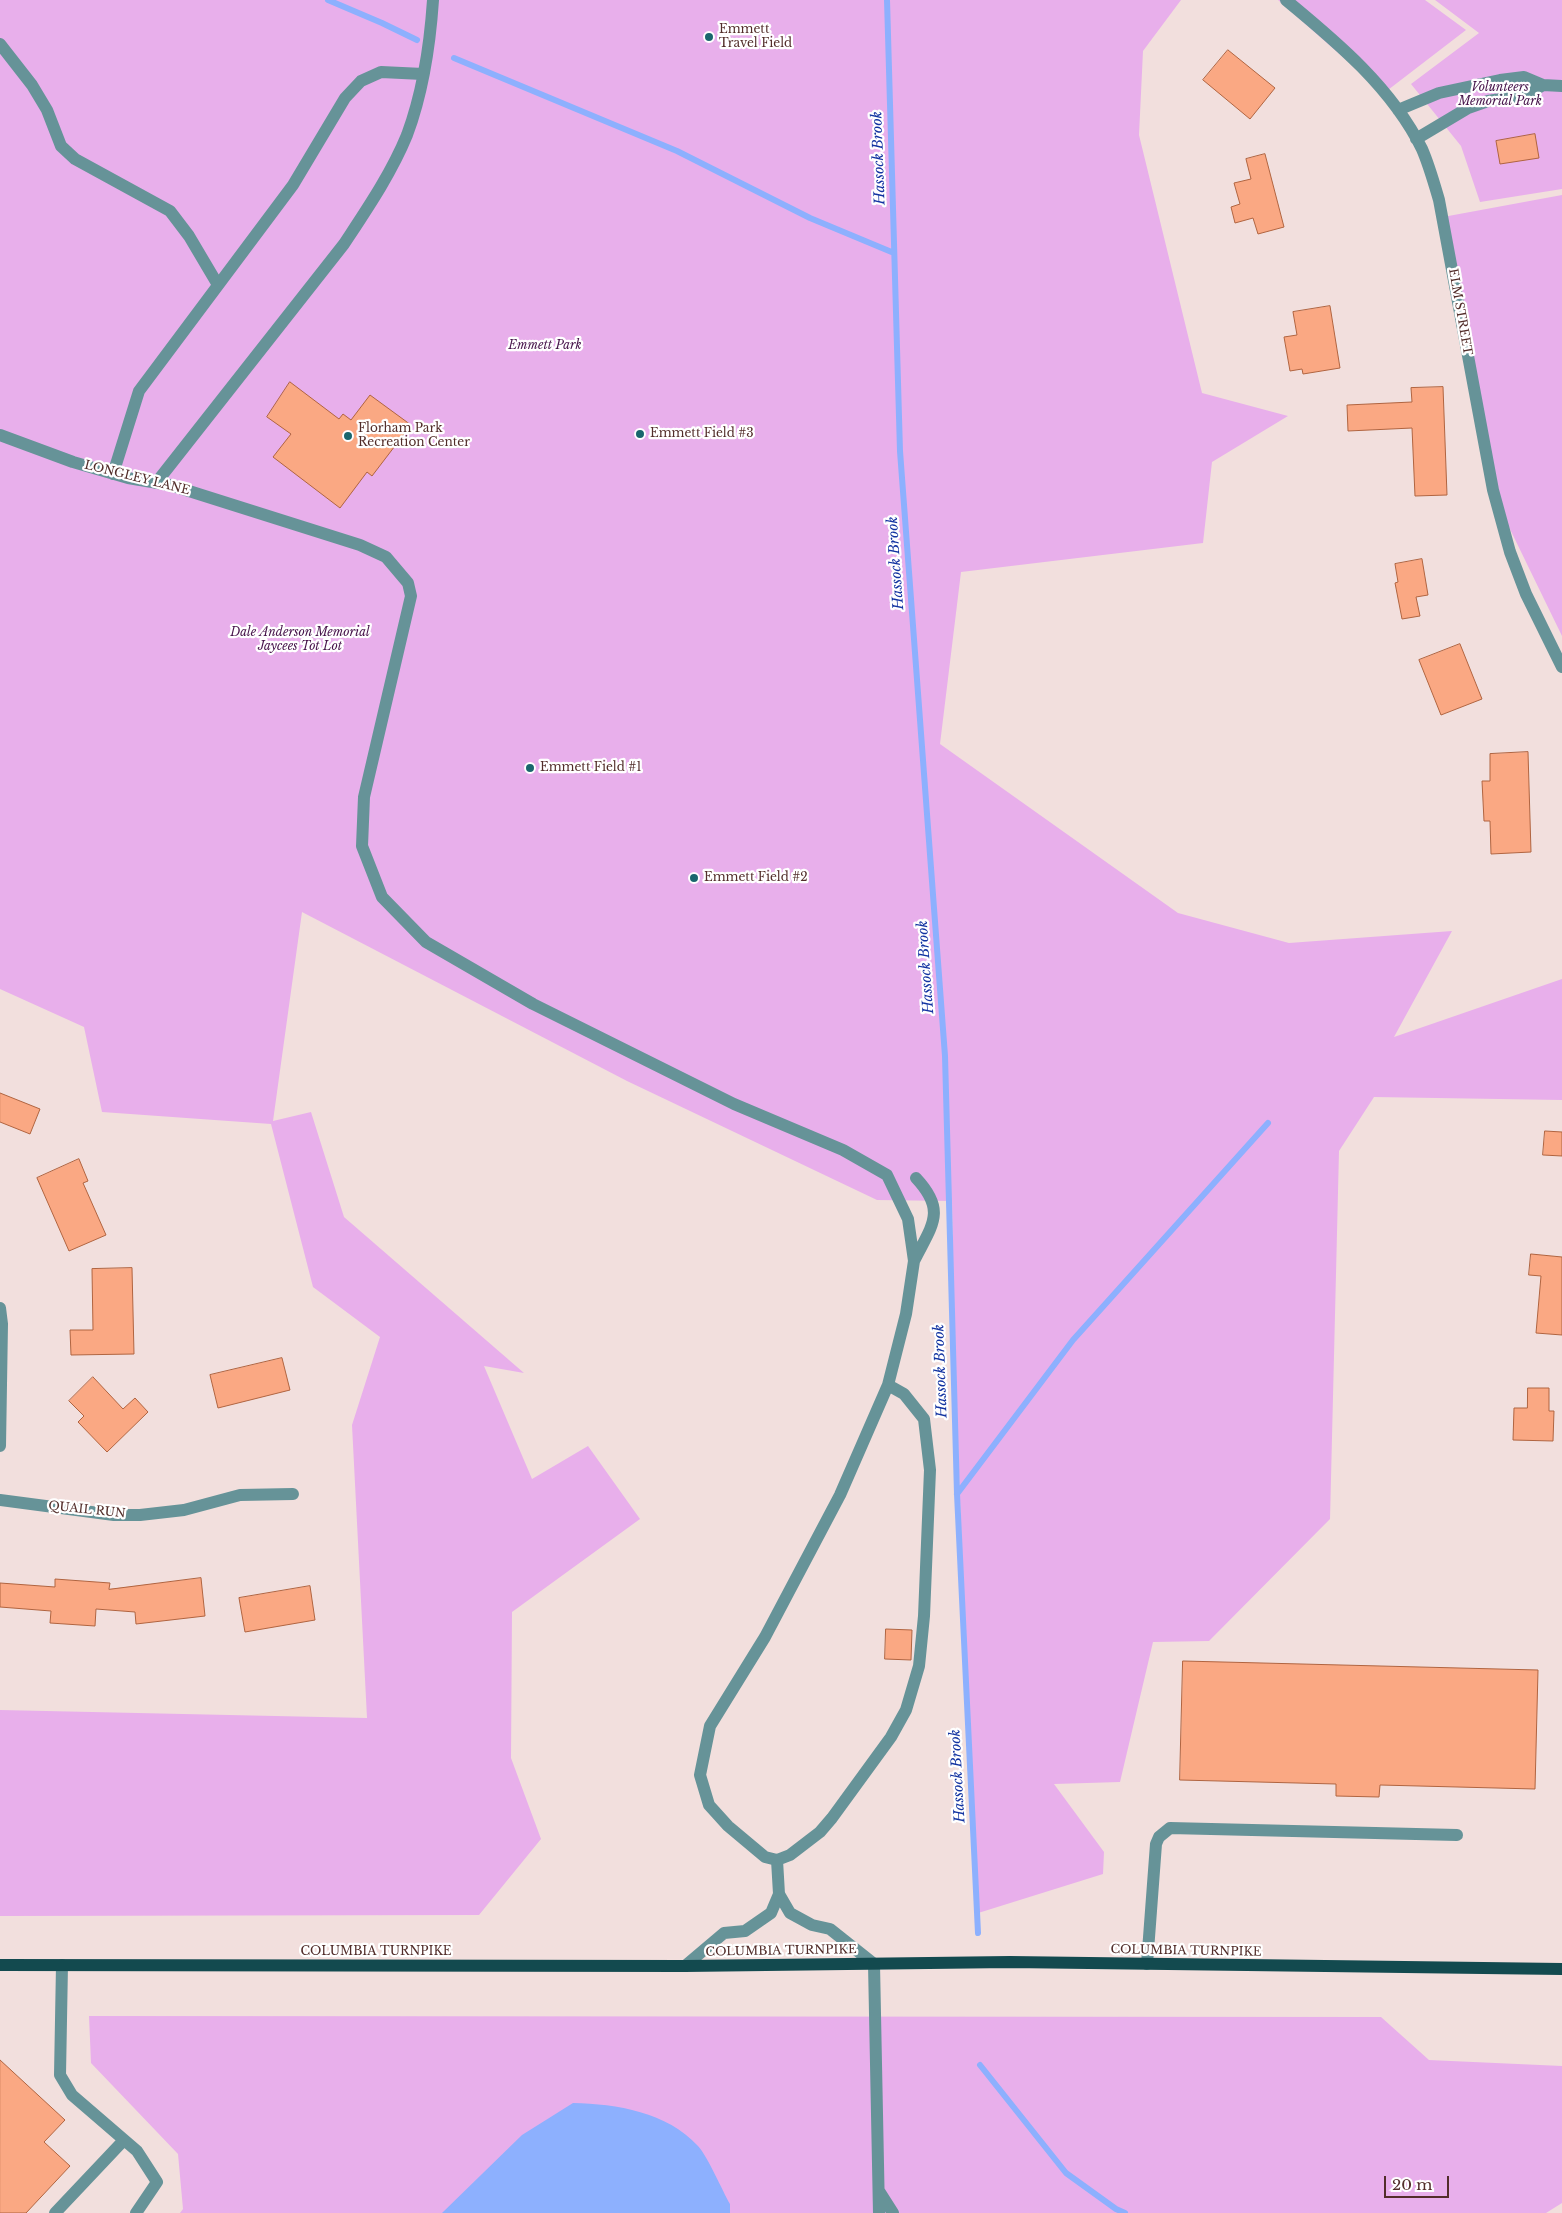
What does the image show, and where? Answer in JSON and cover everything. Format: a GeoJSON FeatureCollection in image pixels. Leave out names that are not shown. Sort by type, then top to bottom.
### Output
{"type":"FeatureCollection","features":[{"type":"Feature","properties":{"kind":"main road","name":"COLUMBIA TURNPIKE"},"geometry":{"type":"LineString","coordinates":[[0,1965],[686,1966],[1010,1962],[1562,1969]]}},
{"type":"Feature","properties":{"kind":"street"},"geometry":{"type":"LineString","coordinates":[[156,483],[344,244],[372,203],[406,137],[415,109],[429,41],[433,0]]}},
{"type":"Feature","properties":{"kind":"street","name":"ELM STREET"},"geometry":{"type":"LineString","coordinates":[[1286,0],[1353,59],[1398,110],[1416,138],[1427,162],[1439,200],[1493,490],[1510,552],[1526,594],[1562,667]]}},
{"type":"Feature","properties":{"kind":"street"},"geometry":{"type":"LineString","coordinates":[[0,44],[32,85],[47,110],[61,146],[75,159],[170,211],[189,236],[218,285]]}},
{"type":"Feature","properties":{"kind":"street"},"geometry":{"type":"LineString","coordinates":[[113,474],[139,391],[293,185],[345,98],[361,81],[381,72],[423,74]]}},
{"type":"Feature","properties":{"kind":"street"},"geometry":{"type":"LineString","coordinates":[[1398,110],[1439,94],[1479,84],[1524,77],[1543,85],[1562,86]]}},
{"type":"Feature","properties":{"kind":"street"},"geometry":{"type":"LineString","coordinates":[[1416,138],[1468,108],[1488,101],[1526,95],[1543,85]]}},
{"type":"Feature","properties":{"kind":"street","name":"LONGLEY LANE"},"geometry":{"type":"LineString","coordinates":[[0,435],[73,462],[113,474],[219,499],[360,545],[386,557],[408,583],[411,596],[364,797],[362,846],[382,897],[426,942],[533,1004],[734,1104],[843,1150],[887,1175],[908,1219],[914,1261]]}},
{"type":"Feature","properties":{"kind":"street"},"geometry":{"type":"LineString","coordinates":[[888,1385],[904,1394],[924,1419],[930,1470],[924,1616],[919,1666],[906,1710],[872,1765],[820,1832],[790,1855],[777,1860],[765,1857],[728,1826],[709,1805],[700,1775],[710,1726],[766,1637],[840,1495],[888,1385],[906,1314],[914,1261],[928,1234],[934,1216],[933,1200],[916,1178]]}},
{"type":"Feature","properties":{"kind":"street"},"geometry":{"type":"LineString","coordinates":[[0,1308],[2,1324],[0,1446]]}},
{"type":"Feature","properties":{"kind":"street","name":"QUAIL RUN"},"geometry":{"type":"LineString","coordinates":[[0,1500],[114,1514],[140,1515],[184,1510],[240,1495],[293,1494]]}},
{"type":"Feature","properties":{"kind":"street"},"geometry":{"type":"LineString","coordinates":[[1147,1964],[1156,1844],[1164,1832],[1170,1828],[1457,1835]]}},
{"type":"Feature","properties":{"kind":"street"},"geometry":{"type":"LineString","coordinates":[[686,1966],[724,1933],[745,1930],[771,1913],[779,1894],[777,1860]]}},
{"type":"Feature","properties":{"kind":"street"},"geometry":{"type":"LineString","coordinates":[[779,1894],[790,1913],[812,1925],[830,1930],[874,1964],[879,2213]]}},
{"type":"Feature","properties":{"kind":"street"},"geometry":{"type":"LineString","coordinates":[[62,1965],[60,2075],[72,2094],[138,2151],[157,2182],[136,2213]]}},
{"type":"Feature","properties":{"kind":"street"},"geometry":{"type":"LineString","coordinates":[[55,2213],[124,2140]]}},
{"type":"Feature","properties":{"kind":"street"},"geometry":{"type":"LineString","coordinates":[[879,2191],[893,2213]]}},
{"type":"Feature","properties":{"kind":"green space"},"geometry":{"type":"Polygon","coordinates":[[[0,0],[1181,0],[1143,51],[1139,135],[1202,393],[1288,416],[1212,462],[1203,543],[961,572],[940,744],[1178,913],[1289,943],[1452,931],[1394,1037],[1562,979],[1562,1100],[1374,1097],[1339,1151],[1330,1519],[1209,1641],[1153,1642],[1120,1782],[1054,1784],[1104,1852],[1103,1874],[975,1914],[954,1335],[952,1201],[877,1200],[627,1081],[302,912],[273,1121],[311,1112],[344,1217],[524,1373],[484,1366],[532,1479],[588,1446],[640,1519],[512,1612],[511,1758],[541,1839],[479,1915],[0,1916],[0,1710],[367,1718],[352,1425],[380,1337],[313,1287],[271,1124],[102,1112],[84,1027],[0,989],[0,0]]]}},
{"type":"Feature","properties":{"kind":"green space"},"geometry":{"type":"Polygon","coordinates":[[[1278,0],[1425,0],[1466,30],[1384,93],[1278,0]]]}},
{"type":"Feature","properties":{"kind":"green space","name":"Volunteers Memorial Park"},"geometry":{"type":"Polygon","coordinates":[[[1435,0],[1562,0],[1562,189],[1480,202],[1461,146],[1411,84],[1479,33],[1435,0]]]}},
{"type":"Feature","properties":{"kind":"green space"},"geometry":{"type":"Polygon","coordinates":[[[1562,195],[1562,636],[1490,488],[1443,217],[1562,195]]]}},
{"type":"Feature","properties":{"kind":"green space"},"geometry":{"type":"Polygon","coordinates":[[[89,2016],[1381,2017],[1429,2060],[1562,2066],[1562,2203],[1546,2213],[180,2213],[183,2209],[178,2154],[91,2063],[89,2016]]]}},
{"type":"Feature","properties":{"kind":"water"},"geometry":{"type":"Polygon","coordinates":[[[573,2103],[607,2105],[640,2112],[672,2125],[686,2134],[698,2146],[706,2158],[730,2204],[730,2213],[442,2213],[522,2135],[573,2103]]]}},
{"type":"Feature","properties":{"kind":"building"},"geometry":{"type":"Polygon","coordinates":[[[1228,50],[1275,88],[1250,119],[1203,80],[1228,50]]]}},
{"type":"Feature","properties":{"kind":"building"},"geometry":{"type":"Polygon","coordinates":[[[1535,134],[1539,158],[1500,164],[1496,141],[1535,134]]]}},
{"type":"Feature","properties":{"kind":"building"},"geometry":{"type":"Polygon","coordinates":[[[1265,154],[1284,227],[1258,234],[1253,218],[1235,223],[1231,207],[1240,204],[1234,183],[1251,179],[1246,159],[1265,154]]]}},
{"type":"Feature","properties":{"kind":"building"},"geometry":{"type":"Polygon","coordinates":[[[1330,306],[1340,368],[1303,374],[1302,369],[1290,371],[1284,337],[1297,335],[1293,312],[1330,306]]]}},
{"type":"Feature","properties":{"kind":"building","name":"Florham Park Recreation Center"},"geometry":{"type":"Polygon","coordinates":[[[290,382],[339,419],[343,414],[351,420],[370,395],[411,425],[372,476],[367,472],[340,508],[273,457],[291,434],[267,417],[290,382]]]}},
{"type":"Feature","properties":{"kind":"building"},"geometry":{"type":"Polygon","coordinates":[[[1443,387],[1447,495],[1415,496],[1412,428],[1348,431],[1347,405],[1412,402],[1411,388],[1443,387]]]}},
{"type":"Feature","properties":{"kind":"building"},"geometry":{"type":"Polygon","coordinates":[[[1422,559],[1428,595],[1416,597],[1420,616],[1402,619],[1395,583],[1398,582],[1395,564],[1422,559]]]}},
{"type":"Feature","properties":{"kind":"building"},"geometry":{"type":"Polygon","coordinates":[[[1460,644],[1482,699],[1441,715],[1419,660],[1460,644]]]}},
{"type":"Feature","properties":{"kind":"building"},"geometry":{"type":"Polygon","coordinates":[[[1528,752],[1531,852],[1491,854],[1490,821],[1484,821],[1482,781],[1490,781],[1490,754],[1528,752]]]}},
{"type":"Feature","properties":{"kind":"building"},"geometry":{"type":"Polygon","coordinates":[[[0,1093],[40,1109],[30,1134],[0,1122],[0,1093]]]}},
{"type":"Feature","properties":{"kind":"building"},"geometry":{"type":"Polygon","coordinates":[[[1545,1131],[1562,1132],[1562,1156],[1543,1155],[1545,1131]]]}},
{"type":"Feature","properties":{"kind":"building"},"geometry":{"type":"Polygon","coordinates":[[[79,1159],[88,1181],[83,1183],[106,1235],[69,1251],[37,1178],[79,1159]]]}},
{"type":"Feature","properties":{"kind":"building"},"geometry":{"type":"Polygon","coordinates":[[[1531,1254],[1562,1257],[1562,1335],[1536,1333],[1541,1276],[1529,1275],[1531,1254]]]}},
{"type":"Feature","properties":{"kind":"building"},"geometry":{"type":"Polygon","coordinates":[[[132,1268],[134,1354],[71,1355],[70,1330],[93,1330],[92,1269],[132,1268]]]}},
{"type":"Feature","properties":{"kind":"building"},"geometry":{"type":"Polygon","coordinates":[[[282,1358],[290,1390],[218,1408],[210,1375],[282,1358]]]}},
{"type":"Feature","properties":{"kind":"building"},"geometry":{"type":"Polygon","coordinates":[[[93,1377],[123,1409],[135,1398],[148,1412],[107,1452],[78,1422],[84,1416],[69,1401],[93,1377]]]}},
{"type":"Feature","properties":{"kind":"building"},"geometry":{"type":"Polygon","coordinates":[[[1528,1388],[1549,1388],[1549,1411],[1554,1411],[1553,1441],[1513,1440],[1514,1408],[1527,1408],[1528,1388]]]}},
{"type":"Feature","properties":{"kind":"building"},"geometry":{"type":"Polygon","coordinates":[[[201,1578],[205,1616],[136,1624],[135,1612],[96,1609],[95,1626],[50,1623],[51,1611],[0,1607],[0,1583],[55,1587],[55,1579],[110,1583],[109,1589],[201,1578]]]}},
{"type":"Feature","properties":{"kind":"building"},"geometry":{"type":"Polygon","coordinates":[[[310,1586],[315,1620],[245,1632],[239,1598],[310,1586]]]}},
{"type":"Feature","properties":{"kind":"building"},"geometry":{"type":"Polygon","coordinates":[[[886,1629],[912,1630],[911,1660],[885,1659],[886,1629]]]}},
{"type":"Feature","properties":{"kind":"building"},"geometry":{"type":"Polygon","coordinates":[[[1183,1661],[1538,1670],[1535,1789],[1380,1785],[1379,1797],[1336,1796],[1336,1784],[1180,1780],[1183,1661]]]}},
{"type":"Feature","properties":{"kind":"building"},"geometry":{"type":"Polygon","coordinates":[[[0,2060],[65,2120],[44,2142],[70,2166],[26,2213],[0,2213],[0,2060]]]}},
{"type":"Feature","properties":{"kind":"waterway"},"geometry":{"type":"LineString","coordinates":[[328,0],[417,40]]}},
{"type":"Feature","properties":{"kind":"waterway","name":"Hassock Brook"},"geometry":{"type":"LineString","coordinates":[[887,0],[900,451],[945,1056],[957,1494],[978,1933]]}},
{"type":"Feature","properties":{"kind":"waterway"},"geometry":{"type":"LineString","coordinates":[[454,58],[677,151],[810,218],[894,253]]}},
{"type":"Feature","properties":{"kind":"waterway"},"geometry":{"type":"LineString","coordinates":[[957,1494],[1073,1340],[1268,1123]]}},
{"type":"Feature","properties":{"kind":"waterway","name":"Hassock Brook"},"geometry":{"type":"LineString","coordinates":[[980,2065],[1066,2173],[1116,2209],[1125,2213]]}},
{"type":"Feature","properties":{"kind":"place","name":"Emmett Travel Field"},"geometry":{"type":"Point","coordinates":[709,37]}},
{"type":"Feature","properties":{"kind":"place","name":"Emmett Field #3"},"geometry":{"type":"Point","coordinates":[640,434]}},
{"type":"Feature","properties":{"kind":"place","name":"Florham Park Recreation Center"},"geometry":{"type":"Point","coordinates":[348,436]}},
{"type":"Feature","properties":{"kind":"place","name":"Emmett Field #1"},"geometry":{"type":"Point","coordinates":[530,768]}},
{"type":"Feature","properties":{"kind":"place","name":"Emmett Field #2"},"geometry":{"type":"Point","coordinates":[694,878]}},
{"type":"Feature","properties":{"kind":"park label","name":"Emmett Park"},"geometry":{"type":"Point","coordinates":[545,346]}},
{"type":"Feature","properties":{"kind":"park label","name":"Dale Anderson Memorial Jaycees Tot Lot"},"geometry":{"type":"Point","coordinates":[300,640]}}]}
